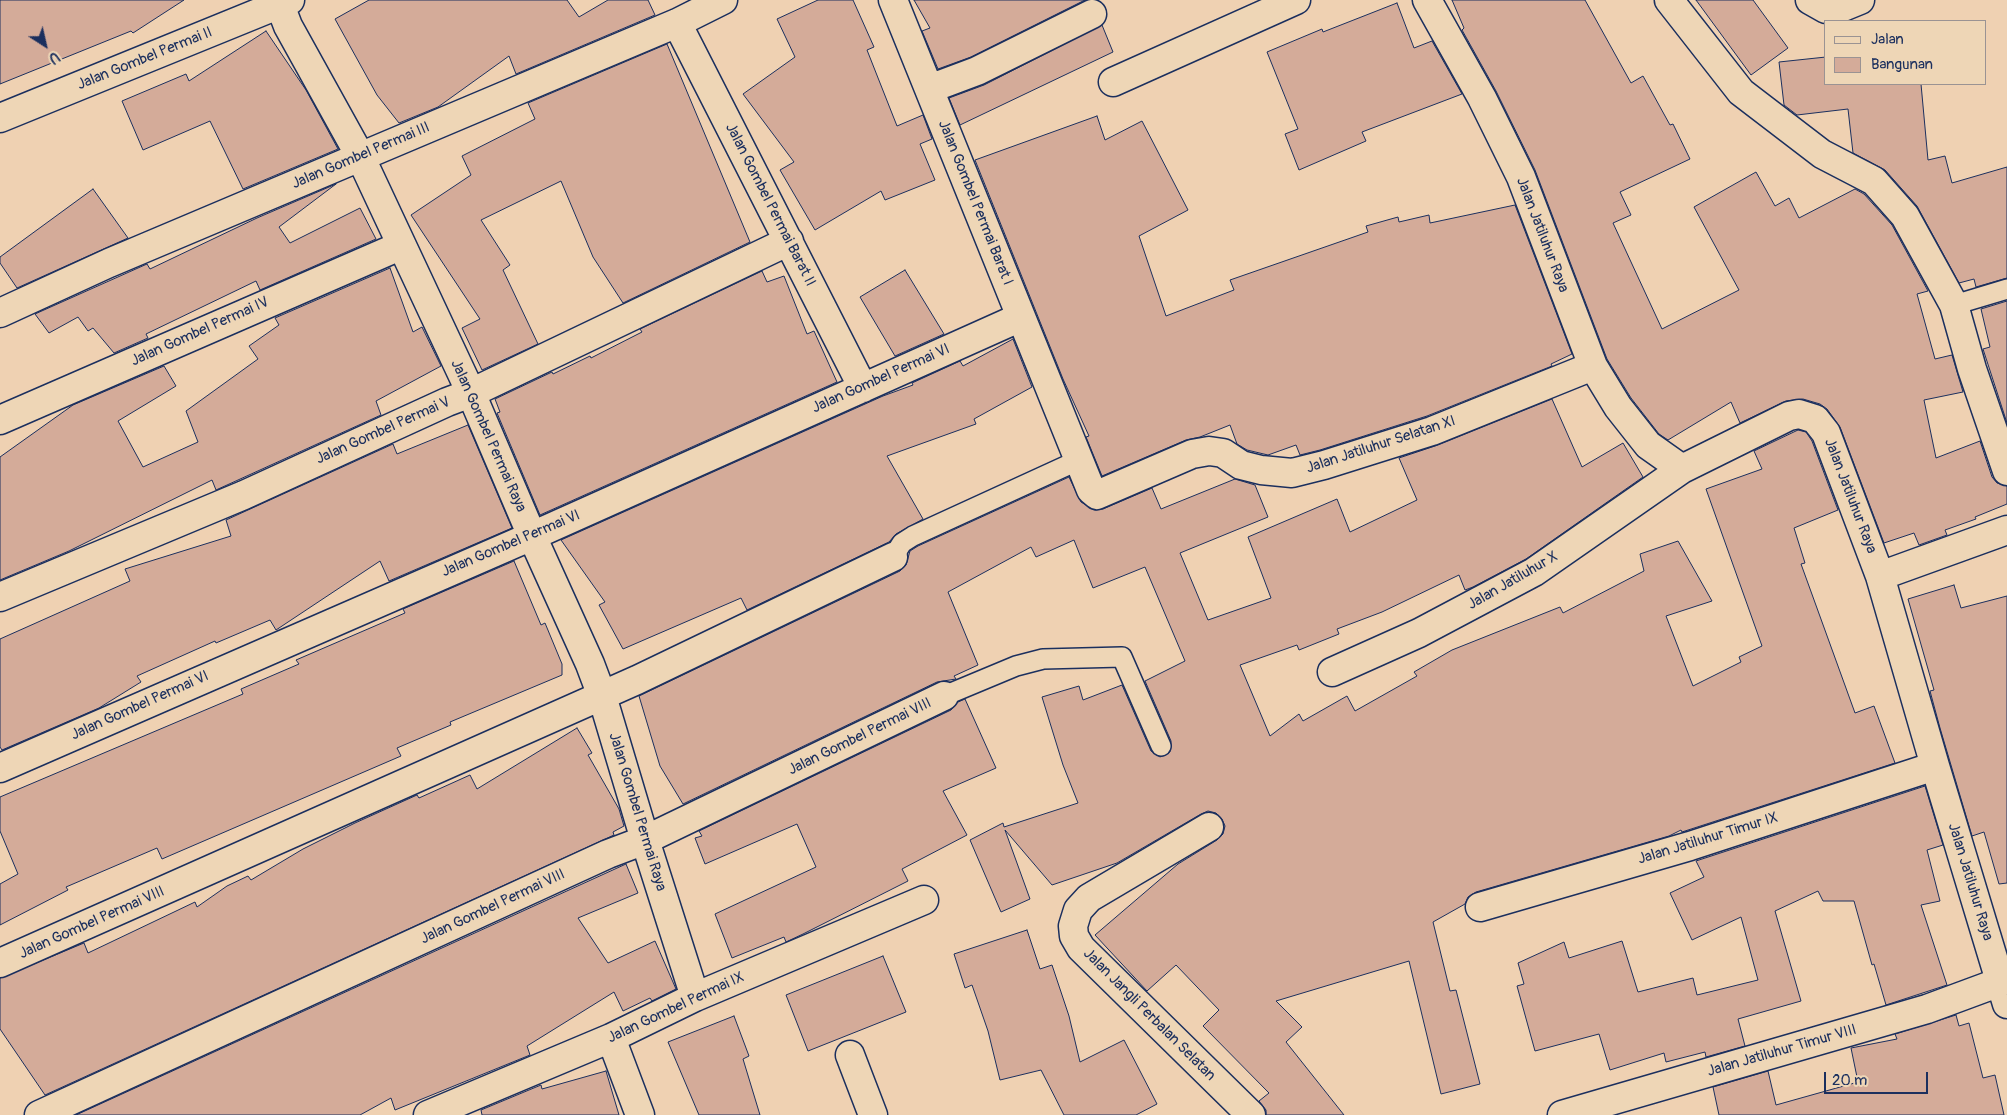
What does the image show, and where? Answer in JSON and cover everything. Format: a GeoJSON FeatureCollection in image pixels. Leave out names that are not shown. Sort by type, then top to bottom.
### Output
{"type":"FeatureCollection","features":[{"type":"Feature","properties":{"kind":"street","name":"Jalan Gombel Permai III"},"geometry":{"type":"LineString","coordinates":[[0,313],[109,263],[677,23],[723,0]]}},
{"type":"Feature","properties":{"kind":"street","name":"Jalan Gombel Permai Barat I"},"geometry":{"type":"LineString","coordinates":[[893,0],[1021,317]]}},
{"type":"Feature","properties":{"kind":"street"},"geometry":{"type":"LineString","coordinates":[[1113,82],[1296,0]]}},
{"type":"Feature","properties":{"kind":"street","name":"Jalan Jatiluhur Raya"},"geometry":{"type":"LineString","coordinates":[[1427,0],[1482,98],[1520,178],[1593,366],[1618,407],[1648,445],[1682,469],[1789,416],[1806,415],[1815,419],[1826,433],[1880,576],[2004,993]]}},
{"type":"Feature","properties":{"kind":"street"},"geometry":{"type":"LineString","coordinates":[[1669,0],[1742,92],[1822,154],[1874,181],[1904,216],[1954,305],[1972,369],[2007,471]]}},
{"type":"Feature","properties":{"kind":"street"},"geometry":{"type":"LineString","coordinates":[[1810,0],[1826,9],[1838,9],[1860,0]]}},
{"type":"Feature","properties":{"kind":"street","name":"Jalan Gombel Permai II"},"geometry":{"type":"LineString","coordinates":[[0,118],[285,3]]}},
{"type":"Feature","properties":{"kind":"street","name":"Jalan Gombel Permai Raya"},"geometry":{"type":"LineString","coordinates":[[285,3],[288,26],[360,156],[400,246],[471,393],[532,536],[551,574],[602,696],[695,997]]}},
{"type":"Feature","properties":{"kind":"street"},"geometry":{"type":"LineString","coordinates":[[929,89],[977,72],[1092,14]]}},
{"type":"Feature","properties":{"kind":"street","name":"Jalan Gombel Permai Barat II"},"geometry":{"type":"LineString","coordinates":[[677,23],[863,388]]}},
{"type":"Feature","properties":{"kind":"street","name":"Jalan Gombel Permai V"},"geometry":{"type":"LineString","coordinates":[[0,597],[244,495],[447,402],[471,393],[789,241]]}},
{"type":"Feature","properties":{"kind":"street","name":"Jalan Gombel Permai IV"},"geometry":{"type":"LineString","coordinates":[[0,420],[400,246]]}},
{"type":"Feature","properties":{"kind":"street","name":"Jalan Jatiluhur Selatan XI"},"geometry":{"type":"LineString","coordinates":[[1021,317],[1091,490],[1096,495],[1192,454],[1209,450],[1223,453],[1241,465],[1292,473],[1432,431],[1593,366]]}},
{"type":"Feature","properties":{"kind":"street","name":"Jalan Gombel Permai VI"},"geometry":{"type":"LineString","coordinates":[[0,768],[532,536],[1021,317]]}},
{"type":"Feature","properties":{"kind":"street","name":"Jalan Jatiluhur X"},"geometry":{"type":"LineString","coordinates":[[1332,672],[1420,633],[1534,572],[1682,469]]}},
{"type":"Feature","properties":{"kind":"street"},"geometry":{"type":"LineString","coordinates":[[1880,576],[2007,530]]}},
{"type":"Feature","properties":{"kind":"street","name":"Jalan Gombel Permai VIII"},"geometry":{"type":"LineString","coordinates":[[0,964],[602,696],[892,556]]}},
{"type":"Feature","properties":{"kind":"street","name":"Jalan Gombel Permai VIII"},"geometry":{"type":"LineString","coordinates":[[39,1115],[608,854],[645,840],[944,696]]}},
{"type":"Feature","properties":{"kind":"street","name":"Jalan Jatiluhur Timur IX"},"geometry":{"type":"LineString","coordinates":[[1480,907],[1690,846],[1935,766]]}},
{"type":"Feature","properties":{"kind":"street","name":"Jalan Jangli Perbalan Selatan"},"geometry":{"type":"LineString","coordinates":[[1209,827],[1089,898],[1078,910],[1073,926],[1074,936],[1081,948],[1251,1115]]}},
{"type":"Feature","properties":{"kind":"street","name":"Jalan Gombel Permai IX"},"geometry":{"type":"LineString","coordinates":[[428,1115],[469,1106],[695,997],[924,900]]}},
{"type":"Feature","properties":{"kind":"street","name":"Jalan Jatiluhur Timur VIII"},"geometry":{"type":"LineString","coordinates":[[1568,1114],[1927,1009],[2004,993]]}},
{"type":"Feature","properties":{"kind":"street"},"geometry":{"type":"LineString","coordinates":[[612,1038],[640,1115]]}},
{"type":"Feature","properties":{"kind":"street"},"geometry":{"type":"LineString","coordinates":[[850,1055],[873,1115]]}},
{"type":"Feature","properties":{"kind":"lane"},"geometry":{"type":"LineString","coordinates":[[1954,305],[2007,289]]}},
{"type":"Feature","properties":{"kind":"lane"},"geometry":{"type":"LineString","coordinates":[[892,556],[902,543],[913,536],[1079,460]]}},
{"type":"Feature","properties":{"kind":"lane"},"geometry":{"type":"LineString","coordinates":[[944,696],[1016,666],[1044,659],[1122,657],[1161,746]]}},
{"type":"Feature","properties":{"kind":"building"},"geometry":{"type":"Polygon","coordinates":[[[0,0],[184,0],[133,33],[131,31],[0,84],[0,0]]]}},
{"type":"Feature","properties":{"kind":"building"},"geometry":{"type":"Polygon","coordinates":[[[369,0],[567,0],[579,17],[608,0],[648,0],[655,15],[516,74],[509,56],[438,107],[399,123],[377,95],[335,19],[369,0]]]}},
{"type":"Feature","properties":{"kind":"building"},"geometry":{"type":"Polygon","coordinates":[[[818,0],[853,0],[874,47],[867,50],[897,126],[923,115],[932,139],[920,144],[935,180],[885,200],[881,191],[815,230],[780,170],[794,162],[743,94],[795,57],[777,19],[818,0]]]}},
{"type":"Feature","properties":{"kind":"building"},"geometry":{"type":"Polygon","coordinates":[[[914,0],[1085,0],[971,57],[938,69],[922,31],[930,28],[914,0]]]}},
{"type":"Feature","properties":{"kind":"building"},"geometry":{"type":"Polygon","coordinates":[[[1452,0],[1585,0],[1631,83],[1643,76],[1670,125],[1673,124],[1690,159],[1620,192],[1631,215],[1613,223],[1662,329],[1739,290],[1694,207],[1756,172],[1775,206],[1789,198],[1799,218],[1855,189],[1864,194],[1892,225],[1928,291],[1917,294],[1935,359],[1952,355],[1963,392],[1924,400],[1936,458],[1980,441],[1992,477],[1997,483],[2007,486],[2007,504],[1975,517],[1976,519],[1945,530],[1947,535],[1919,545],[1914,533],[1884,543],[1840,427],[1827,409],[1820,404],[1803,399],[1786,401],[1740,423],[1731,402],[1668,440],[1659,434],[1631,398],[1607,359],[1535,170],[1496,91],[1462,30],[1464,28],[1452,0]]]}},
{"type":"Feature","properties":{"kind":"building"},"geometry":{"type":"Polygon","coordinates":[[[1696,0],[1753,0],[1788,48],[1751,75],[1696,0]]]}},
{"type":"Feature","properties":{"kind":"building"},"geometry":{"type":"Polygon","coordinates":[[[1397,3],[1414,48],[1432,41],[1462,94],[1362,132],[1366,141],[1299,170],[1285,134],[1298,129],[1267,52],[1322,29],[1323,32],[1397,3]]]}},
{"type":"Feature","properties":{"kind":"building"},"geometry":{"type":"Polygon","coordinates":[[[1102,25],[1113,52],[960,125],[949,98],[984,85],[1102,25]]]}},
{"type":"Feature","properties":{"kind":"building"},"geometry":{"type":"Polygon","coordinates":[[[266,31],[306,90],[338,149],[243,189],[210,121],[143,150],[122,101],[186,74],[189,81],[266,31]]]}},
{"type":"Feature","properties":{"kind":"building"},"geometry":{"type":"Polygon","coordinates":[[[667,44],[750,242],[623,303],[593,257],[561,181],[481,220],[510,265],[503,270],[538,344],[482,370],[462,328],[480,319],[411,215],[471,175],[462,156],[535,119],[528,103],[667,44]]]}},
{"type":"Feature","properties":{"kind":"building"},"geometry":{"type":"Polygon","coordinates":[[[1824,57],[1824,85],[1921,85],[1928,160],[1945,156],[1952,183],[2007,167],[2007,278],[1976,287],[1974,279],[1959,283],[1917,206],[1885,170],[1853,153],[1848,109],[1797,115],[1784,105],[1779,62],[1824,57]]]}},
{"type":"Feature","properties":{"kind":"building"},"geometry":{"type":"Polygon","coordinates":[[[1097,116],[1105,140],[1142,121],[1188,210],[1139,236],[1166,316],[1234,290],[1230,280],[1368,232],[1366,226],[1398,217],[1399,222],[1429,215],[1430,223],[1515,205],[1572,354],[1551,364],[1552,366],[1427,416],[1320,450],[1300,455],[1296,445],[1268,455],[1247,450],[1237,444],[1230,425],[1200,437],[1186,440],[1102,476],[1086,437],[1089,436],[1063,379],[975,160],[1097,116]]]}},
{"type":"Feature","properties":{"kind":"building"},"geometry":{"type":"Polygon","coordinates":[[[336,184],[279,227],[290,243],[360,208],[376,239],[260,290],[256,281],[146,334],[148,338],[114,353],[93,328],[88,331],[78,317],[49,333],[35,314],[147,264],[150,269],[257,218],[336,184]]]}},
{"type":"Feature","properties":{"kind":"building"},"geometry":{"type":"Polygon","coordinates":[[[93,189],[128,238],[17,288],[0,263],[0,257],[93,189]]]}},
{"type":"Feature","properties":{"kind":"building"},"geometry":{"type":"Polygon","coordinates":[[[390,268],[413,332],[422,327],[441,366],[376,401],[381,415],[216,490],[212,480],[69,551],[0,580],[0,457],[73,405],[164,366],[176,386],[118,421],[143,467],[198,442],[186,411],[258,359],[249,346],[279,325],[275,318],[390,268]]]}},
{"type":"Feature","properties":{"kind":"building"},"geometry":{"type":"Polygon","coordinates":[[[905,270],[944,334],[895,356],[860,297],[905,270]]]}},
{"type":"Feature","properties":{"kind":"building"},"geometry":{"type":"Polygon","coordinates":[[[762,271],[767,282],[784,276],[807,334],[814,331],[837,382],[540,515],[497,413],[500,412],[495,399],[552,372],[553,374],[590,356],[591,358],[642,332],[640,329],[762,271]]]}},
{"type":"Feature","properties":{"kind":"building"},"geometry":{"type":"Polygon","coordinates":[[[2007,301],[2007,423],[1983,349],[1990,347],[1981,309],[2007,301]]]}},
{"type":"Feature","properties":{"kind":"building"},"geometry":{"type":"Polygon","coordinates":[[[1013,339],[1032,387],[974,419],[976,424],[887,456],[923,519],[896,534],[889,542],[747,610],[741,598],[623,649],[599,605],[605,602],[561,540],[883,396],[913,385],[912,383],[960,361],[963,366],[1013,339]]]}},
{"type":"Feature","properties":{"kind":"building"},"geometry":{"type":"Polygon","coordinates":[[[1552,399],[1582,467],[1623,443],[1643,477],[1526,559],[1473,587],[1465,590],[1459,575],[1382,612],[1337,629],[1339,634],[1299,650],[1297,645],[1240,665],[1270,736],[1299,714],[1303,721],[1347,696],[1355,711],[1417,676],[1414,672],[1452,650],[1560,607],[1563,613],[1644,571],[1640,554],[1678,541],[1712,601],[1666,616],[1693,686],[1741,662],[1739,657],[1762,646],[1706,489],[1762,469],[1754,451],[1798,430],[1806,432],[1812,441],[1838,510],[1794,528],[1805,563],[1801,564],[1855,713],[1874,706],[1895,763],[1682,832],[1681,830],[1669,836],[1476,892],[1468,897],[1465,904],[1433,922],[1450,991],[1456,990],[1480,1084],[1441,1094],[1409,961],[1276,1001],[1302,1027],[1286,1042],[1344,1115],[1266,1115],[1266,1110],[1259,1101],[1269,1093],[1203,1026],[1219,1010],[1176,965],[1147,991],[1095,935],[1178,864],[1217,840],[1223,834],[1225,826],[1222,819],[1216,813],[1208,811],[1201,814],[1117,863],[1052,885],[1005,830],[1030,899],[1001,912],[970,840],[1003,823],[1004,827],[1078,803],[1063,765],[1042,697],[1079,686],[1083,700],[1122,685],[1151,751],[1160,757],[1170,752],[1171,741],[1145,681],[1185,661],[1145,567],[1093,588],[1074,540],[1036,557],[1031,547],[948,592],[978,665],[954,676],[956,679],[937,682],[683,804],[660,766],[639,696],[900,571],[906,565],[910,551],[918,546],[1069,477],[1081,502],[1095,510],[1103,509],[1152,488],[1161,509],[1235,479],[1255,485],[1268,517],[1180,553],[1208,620],[1271,598],[1248,537],[1337,499],[1350,532],[1417,500],[1399,458],[1438,445],[1552,399]]]}},
{"type":"Feature","properties":{"kind":"building"},"geometry":{"type":"Polygon","coordinates":[[[468,425],[512,528],[389,581],[380,561],[276,630],[270,620],[216,643],[215,641],[137,676],[141,682],[99,708],[2,750],[0,747],[0,639],[130,581],[125,569],[231,536],[226,520],[393,444],[397,454],[468,425]]]}},
{"type":"Feature","properties":{"kind":"building"},"geometry":{"type":"Polygon","coordinates":[[[514,561],[541,625],[545,623],[562,664],[562,675],[450,722],[451,725],[397,748],[401,756],[162,859],[157,848],[66,887],[68,890],[0,925],[0,884],[18,874],[0,831],[0,797],[243,694],[241,689],[299,664],[296,660],[405,613],[403,609],[514,561]]]}},
{"type":"Feature","properties":{"kind":"building"},"geometry":{"type":"Polygon","coordinates":[[[1954,585],[1961,608],[2007,596],[2007,883],[1999,884],[1984,832],[1972,836],[1930,691],[1934,690],[1908,599],[1954,585]]]}},
{"type":"Feature","properties":{"kind":"building"},"geometry":{"type":"Polygon","coordinates":[[[965,699],[996,768],[943,791],[967,835],[902,869],[908,881],[786,942],[784,937],[732,958],[715,914],[816,867],[797,824],[705,864],[695,838],[702,836],[699,831],[951,710],[958,702],[965,699]]]}},
{"type":"Feature","properties":{"kind":"building"},"geometry":{"type":"Polygon","coordinates":[[[577,728],[592,753],[588,755],[619,809],[624,826],[613,832],[614,835],[45,1095],[0,1029],[0,978],[84,943],[88,953],[195,902],[197,907],[227,886],[248,876],[251,880],[303,849],[417,795],[419,798],[470,775],[477,789],[577,728]]]}},
{"type":"Feature","properties":{"kind":"building"},"geometry":{"type":"Polygon","coordinates":[[[1925,786],[1943,845],[1927,850],[1940,901],[1921,905],[1947,985],[1886,1005],[1874,964],[1872,965],[1854,901],[1823,901],[1818,891],[1775,911],[1801,1001],[1738,1019],[1745,1046],[1706,1057],[1705,1052],[1666,1062],[1664,1053],[1610,1070],[1599,1034],[1535,1051],[1517,986],[1524,984],[1518,963],[1564,942],[1569,958],[1622,941],[1638,992],[1693,978],[1697,995],[1758,980],[1741,917],[1692,940],[1670,893],[1704,877],[1696,861],[1925,786]]]}},
{"type":"Feature","properties":{"kind":"building"},"geometry":{"type":"Polygon","coordinates":[[[626,864],[638,893],[578,918],[608,963],[655,941],[676,989],[652,1001],[650,998],[623,1011],[614,992],[527,1046],[530,1055],[395,1110],[391,1098],[360,1115],[76,1115],[626,864]]]}},
{"type":"Feature","properties":{"kind":"building"},"geometry":{"type":"Polygon","coordinates":[[[1027,930],[1040,969],[1052,965],[1069,1016],[1080,1062],[1124,1040],[1157,1104],[1136,1115],[1064,1115],[1041,1070],[1000,1080],[988,1031],[972,985],[965,988],[954,954],[1027,930]]]}},
{"type":"Feature","properties":{"kind":"building"},"geometry":{"type":"Polygon","coordinates":[[[883,956],[906,1012],[808,1051],[786,995],[883,956]]]}},
{"type":"Feature","properties":{"kind":"building"},"geometry":{"type":"Polygon","coordinates":[[[1956,1015],[1959,1026],[1969,1023],[1983,1078],[1995,1075],[2004,1115],[1719,1115],[1713,1087],[1768,1071],[1776,1105],[1858,1082],[1851,1048],[1897,1039],[1895,1034],[1956,1015]]]}},
{"type":"Feature","properties":{"kind":"building"},"geometry":{"type":"Polygon","coordinates":[[[734,1016],[749,1056],[743,1059],[760,1115],[699,1115],[668,1042],[734,1016]]]}},
{"type":"Feature","properties":{"kind":"building"},"geometry":{"type":"Polygon","coordinates":[[[606,1071],[619,1115],[482,1115],[481,1110],[541,1085],[542,1089],[606,1071]]]}}]}
